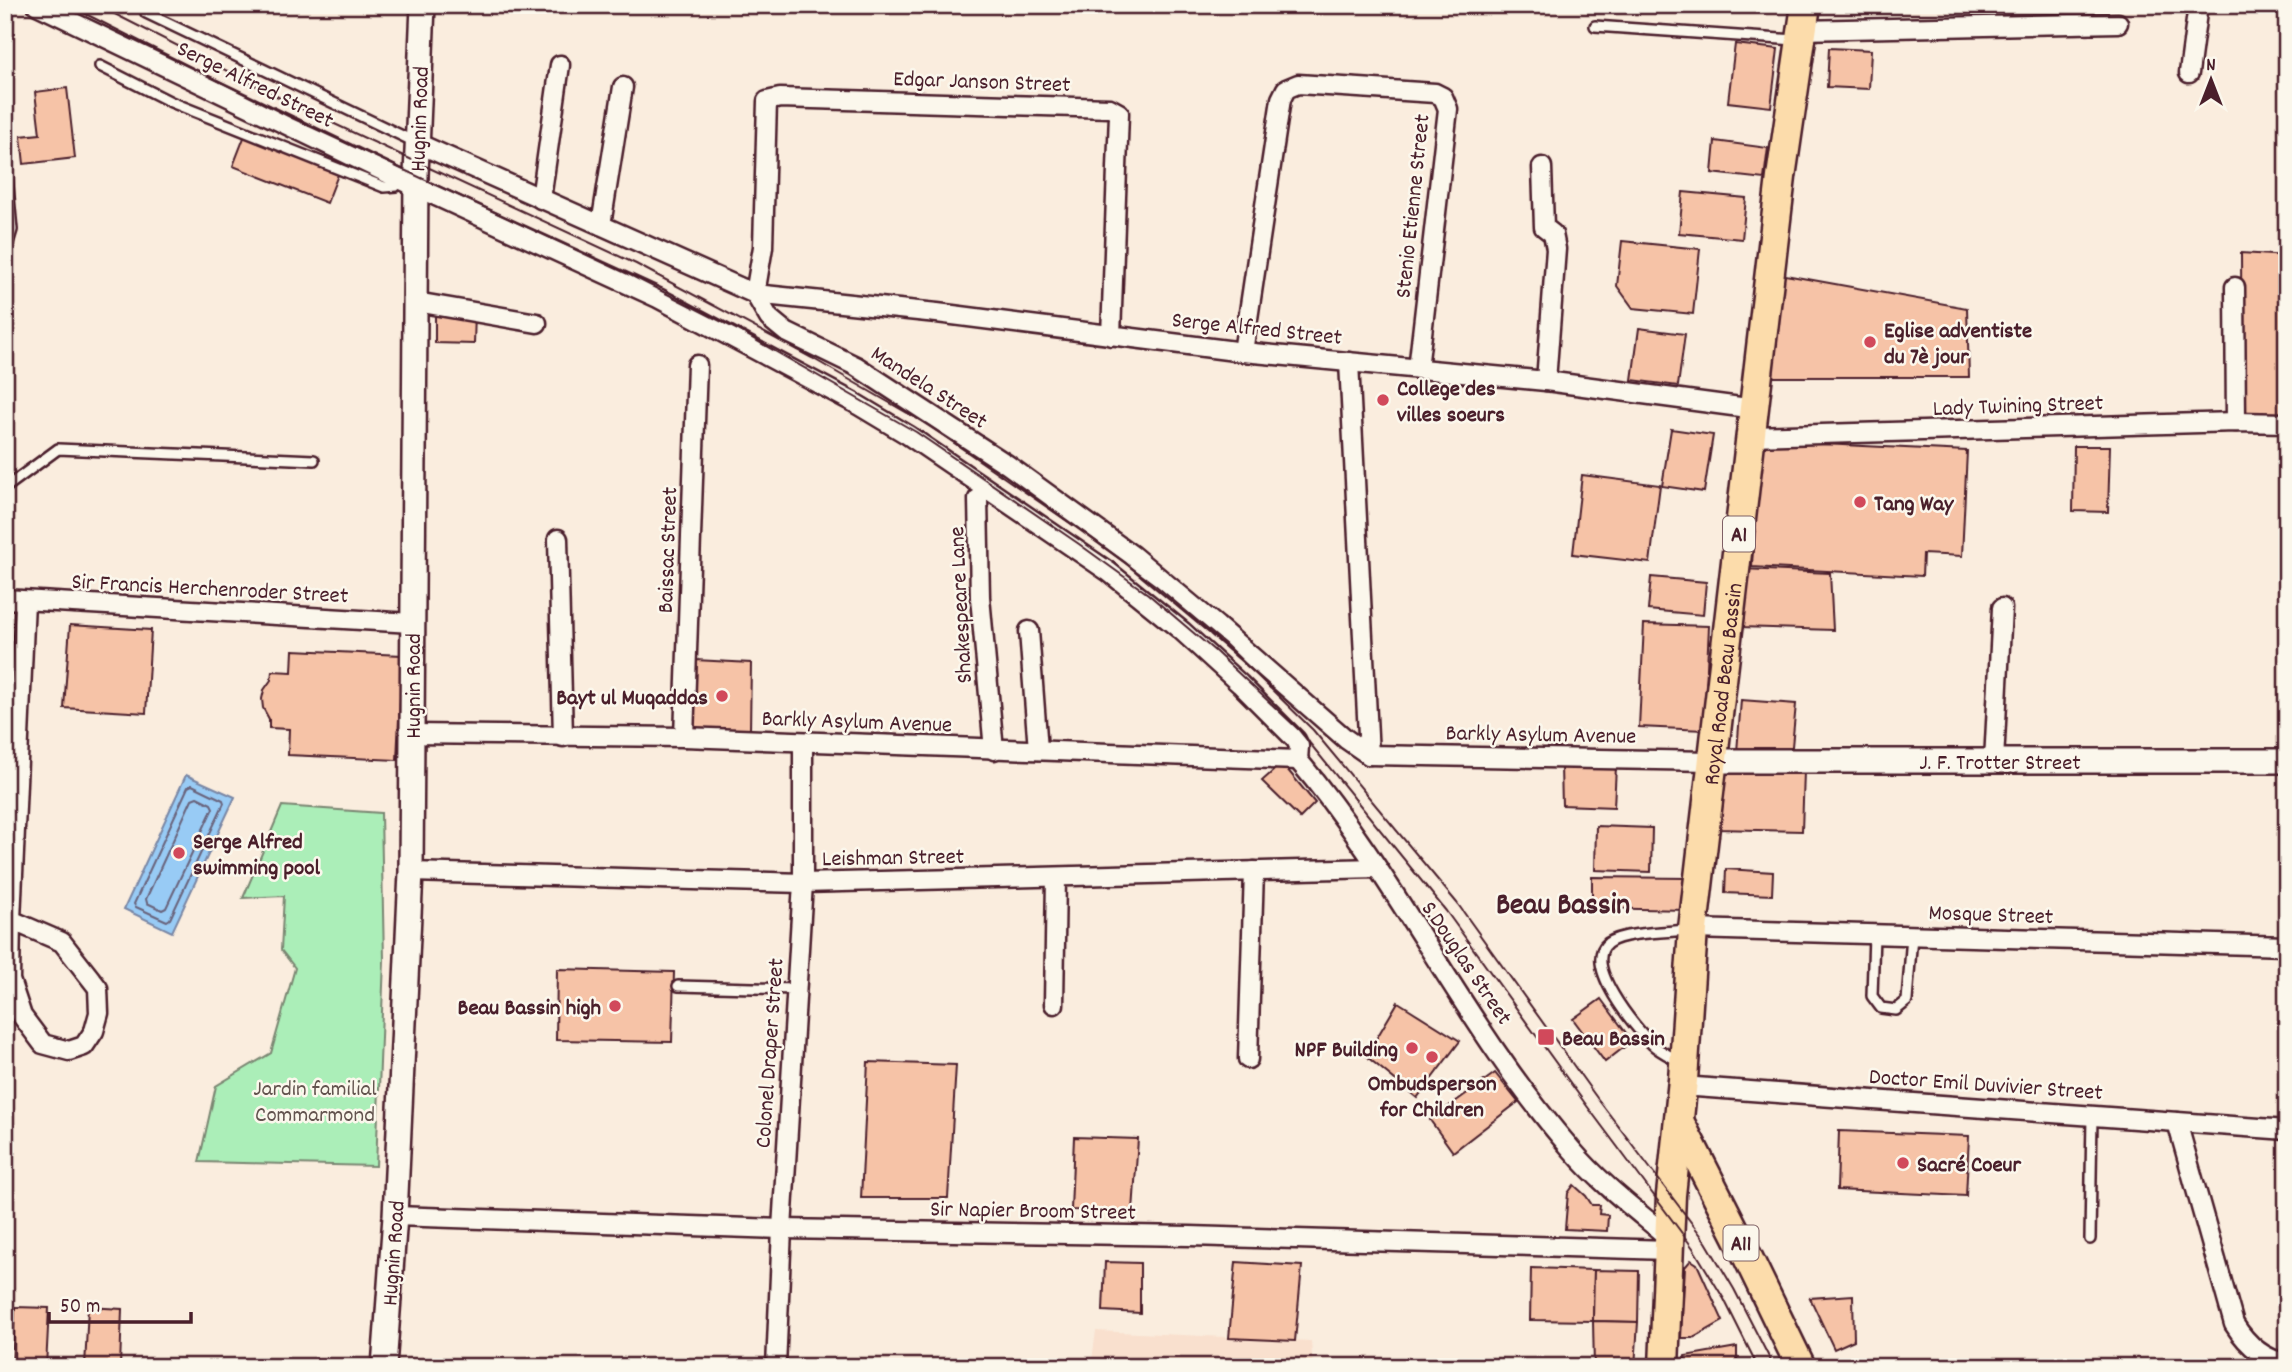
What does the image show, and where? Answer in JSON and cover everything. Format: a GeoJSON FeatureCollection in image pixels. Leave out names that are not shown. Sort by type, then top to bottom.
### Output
{"type":"FeatureCollection","features":[{"type":"Feature","properties":{"kind":"main road","name":"Royal Road Beau Bassin"},"geometry":{"type":"LineString","coordinates":[[1664,1367],[1671,1195],[1693,929],[1752,422],[1802,25]]}},
{"type":"Feature","properties":{"kind":"main road","name":"A11"},"geometry":{"type":"LineString","coordinates":[[1679,1121],[1801,1367]]}},
{"type":"Feature","properties":{"kind":"street","name":"Serge Alfred Street"},"geometry":{"type":"LineString","coordinates":[[37,5],[409,183],[658,298],[755,348],[908,435],[1109,572],[1152,605],[1240,684],[1296,740],[1299,746],[1298,760]]}},
{"type":"Feature","properties":{"kind":"street","name":"Hugnin Road"},"geometry":{"type":"LineString","coordinates":[[384,1367],[395,1216],[411,872],[416,302],[409,183],[416,143],[423,5]]}},
{"type":"Feature","properties":{"kind":"street"},"geometry":{"type":"LineString","coordinates":[[2189,73],[2198,5]]}},
{"type":"Feature","properties":{"kind":"street"},"geometry":{"type":"LineString","coordinates":[[1802,25],[2118,23]]}},
{"type":"Feature","properties":{"kind":"street"},"geometry":{"type":"LineString","coordinates":[[541,199],[560,65]]}},
{"type":"Feature","properties":{"kind":"street","name":"Stenio Etienne Street"},"geometry":{"type":"LineString","coordinates":[[1243,352],[1281,99],[1286,89],[1298,84],[1436,93],[1443,97],[1448,109],[1418,369]]}},
{"type":"Feature","properties":{"kind":"street"},"geometry":{"type":"LineString","coordinates":[[601,225],[623,87]]}},
{"type":"Feature","properties":{"kind":"street","name":"Edgar Janson Street"},"geometry":{"type":"LineString","coordinates":[[755,294],[763,247],[767,101],[780,98],[1110,108],[1119,113],[1120,128],[1111,335]]}},
{"type":"Feature","properties":{"kind":"street"},"geometry":{"type":"LineString","coordinates":[[416,143],[755,294]]}},
{"type":"Feature","properties":{"kind":"street"},"geometry":{"type":"LineString","coordinates":[[1542,167],[1543,220],[1547,231],[1553,234],[1556,240],[1546,381]]}},
{"type":"Feature","properties":{"kind":"street"},"geometry":{"type":"LineString","coordinates":[[2235,287],[2236,422]]}},
{"type":"Feature","properties":{"kind":"street","name":"Serge Alfred Street"},"geometry":{"type":"LineString","coordinates":[[755,294],[937,313],[1243,352],[1546,381],[1752,422]]}},
{"type":"Feature","properties":{"kind":"street","name":"Mandela Street"},"geometry":{"type":"LineString","coordinates":[[755,294],[769,318],[786,332],[856,366],[1008,465],[1132,555],[1346,739],[1369,755]]}},
{"type":"Feature","properties":{"kind":"street"},"geometry":{"type":"LineString","coordinates":[[416,302],[537,323]]}},
{"type":"Feature","properties":{"kind":"street"},"geometry":{"type":"LineString","coordinates":[[1349,362],[1369,755]]}},
{"type":"Feature","properties":{"kind":"street","name":"Baissac Street"},"geometry":{"type":"LineString","coordinates":[[684,737],[697,365]]}},
{"type":"Feature","properties":{"kind":"street","name":"Lady Twining Street"},"geometry":{"type":"LineString","coordinates":[[1752,422],[2287,423]]}},
{"type":"Feature","properties":{"kind":"street","name":"Shakespeare Lane"},"geometry":{"type":"LineString","coordinates":[[978,499],[980,597],[994,750]]}},
{"type":"Feature","properties":{"kind":"street"},"geometry":{"type":"LineString","coordinates":[[558,539],[563,737]]}},
{"type":"Feature","properties":{"kind":"street","name":"Sir Francis Herchenroder Street"},"geometry":{"type":"LineString","coordinates":[[5,599],[412,623]]}},
{"type":"Feature","properties":{"kind":"street"},"geometry":{"type":"LineString","coordinates":[[11,920],[62,942],[98,988],[99,1013],[94,1031],[84,1046],[69,1051],[43,1044],[22,1016],[10,979],[10,837],[25,601]]}},
{"type":"Feature","properties":{"kind":"street"},"geometry":{"type":"LineString","coordinates":[[1994,761],[2002,608]]}},
{"type":"Feature","properties":{"kind":"street"},"geometry":{"type":"LineString","coordinates":[[1029,631],[1038,750]]}},
{"type":"Feature","properties":{"kind":"street","name":"Barkly Asylum Avenue"},"geometry":{"type":"LineString","coordinates":[[413,734],[684,737],[1298,760]]}},
{"type":"Feature","properties":{"kind":"street","name":"Colonel Draper Street"},"geometry":{"type":"LineString","coordinates":[[776,1367],[803,883],[803,742]]}},
{"type":"Feature","properties":{"kind":"street","name":"Barkly Asylum Avenue"},"geometry":{"type":"LineString","coordinates":[[1369,755],[1712,761]]}},
{"type":"Feature","properties":{"kind":"street","name":"S.Douglas Street"},"geometry":{"type":"LineString","coordinates":[[1298,760],[1377,868],[1453,985],[1556,1131],[1592,1172],[1670,1244]]}},
{"type":"Feature","properties":{"kind":"street","name":"J. F. Trotter Street"},"geometry":{"type":"LineString","coordinates":[[1712,761],[2287,761]]}},
{"type":"Feature","properties":{"kind":"street","name":"Leishman Street"},"geometry":{"type":"LineString","coordinates":[[411,872],[803,883],[1377,868]]}},
{"type":"Feature","properties":{"kind":"street"},"geometry":{"type":"LineString","coordinates":[[1248,1059],[1254,871]]}},
{"type":"Feature","properties":{"kind":"street"},"geometry":{"type":"LineString","coordinates":[[1054,1004],[1056,877]]}},
{"type":"Feature","properties":{"kind":"street","name":"Mosque Street"},"geometry":{"type":"LineString","coordinates":[[1693,929],[2287,946]]}},
{"type":"Feature","properties":{"kind":"street","name":"Doctor Emil Duvivier Street"},"geometry":{"type":"LineString","coordinates":[[1683,1075],[2092,1116],[2287,1130]]}},
{"type":"Feature","properties":{"kind":"street"},"geometry":{"type":"LineString","coordinates":[[2177,1122],[2234,1324],[2244,1340],[2259,1352],[2287,1363]]}},
{"type":"Feature","properties":{"kind":"street","name":"Sir Napier Broom Street"},"geometry":{"type":"LineString","coordinates":[[395,1216],[782,1229],[1670,1244]]}},
{"type":"Feature","properties":{"kind":"lane"},"geometry":{"type":"LineString","coordinates":[[146,13],[416,143]]}},
{"type":"Feature","properties":{"kind":"lane"},"geometry":{"type":"LineString","coordinates":[[1595,26],[1802,25]]}},
{"type":"Feature","properties":{"kind":"lane"},"geometry":{"type":"LineString","coordinates":[[100,66],[171,102],[384,187],[409,183]]}},
{"type":"Feature","properties":{"kind":"lane"},"geometry":{"type":"LineString","coordinates":[[5,253],[12,230],[7,176]]}},
{"type":"Feature","properties":{"kind":"lane"},"geometry":{"type":"LineString","coordinates":[[5,488],[58,449],[314,460]]}},
{"type":"Feature","properties":{"kind":"lane"},"geometry":{"type":"LineString","coordinates":[[1683,1075],[1637,1029],[1603,976],[1600,964],[1602,949],[1610,941],[1627,936],[1693,929]]}},
{"type":"Feature","properties":{"kind":"lane"},"geometry":{"type":"LineString","coordinates":[[1874,934],[1872,996],[1881,1008],[1896,1010],[1907,1001],[1912,935]]}},
{"type":"Feature","properties":{"kind":"lane"},"geometry":{"type":"LineString","coordinates":[[678,986],[796,989]]}},
{"type":"Feature","properties":{"kind":"lane"},"geometry":{"type":"LineString","coordinates":[[2090,1239],[2092,1116]]}},
{"type":"Feature","properties":{"kind":"shaded area"},"geometry":{"type":"Polygon","coordinates":[[[1096,1331],[1311,1341],[1313,1367],[1091,1367],[1096,1331]]]}},
{"type":"Feature","properties":{"kind":"green space","name":"Jardin familial Commarmond"},"geometry":{"type":"Polygon","coordinates":[[[282,806],[381,813],[384,960],[376,1166],[199,1162],[216,1086],[271,1053],[295,968],[281,950],[284,896],[243,898],[282,806]]]}},
{"type":"Feature","properties":{"kind":"water","name":"Serge Alfred swimming pool"},"geometry":{"type":"Polygon","coordinates":[[[186,775],[235,797],[172,932],[124,909],[186,775]]]}},
{"type":"Feature","properties":{"kind":"building"},"geometry":{"type":"Polygon","coordinates":[[[1735,44],[1778,49],[1771,107],[1728,102],[1735,44]]]}},
{"type":"Feature","properties":{"kind":"building"},"geometry":{"type":"Polygon","coordinates":[[[1829,48],[1871,50],[1869,89],[1827,87],[1829,48]]]}},
{"type":"Feature","properties":{"kind":"building"},"geometry":{"type":"Polygon","coordinates":[[[67,88],[75,158],[24,164],[21,136],[40,134],[35,92],[67,88]]]}},
{"type":"Feature","properties":{"kind":"building"},"geometry":{"type":"Polygon","coordinates":[[[245,135],[339,172],[327,203],[233,166],[245,135]]]}},
{"type":"Feature","properties":{"kind":"building"},"geometry":{"type":"Polygon","coordinates":[[[1715,141],[1768,148],[1764,179],[1712,173],[1715,141]]]}},
{"type":"Feature","properties":{"kind":"building"},"geometry":{"type":"Polygon","coordinates":[[[1683,192],[1746,198],[1742,239],[1679,233],[1683,192]]]}},
{"type":"Feature","properties":{"kind":"building"},"geometry":{"type":"Polygon","coordinates":[[[1622,241],[1700,249],[1693,314],[1633,308],[1617,286],[1622,241]]]}},
{"type":"Feature","properties":{"kind":"building"},"geometry":{"type":"Polygon","coordinates":[[[2241,253],[2287,256],[2287,415],[2242,413],[2241,253]]]}},
{"type":"Feature","properties":{"kind":"building","name":"Eglise adventiste du 7è jour"},"geometry":{"type":"Polygon","coordinates":[[[1780,274],[1967,308],[1969,377],[1769,377],[1780,274]]]}},
{"type":"Feature","properties":{"kind":"building"},"geometry":{"type":"Polygon","coordinates":[[[435,312],[475,313],[474,344],[435,343],[435,312]]]}},
{"type":"Feature","properties":{"kind":"building"},"geometry":{"type":"Polygon","coordinates":[[[1639,328],[1685,334],[1678,386],[1632,380],[1639,328]]]}},
{"type":"Feature","properties":{"kind":"building"},"geometry":{"type":"Polygon","coordinates":[[[1671,429],[1713,435],[1704,492],[1662,486],[1671,429]]]}},
{"type":"Feature","properties":{"kind":"building","name":"Tang Way"},"geometry":{"type":"Polygon","coordinates":[[[1758,441],[1967,451],[1962,556],[1923,554],[1922,576],[1752,567],[1758,441]]]}},
{"type":"Feature","properties":{"kind":"building"},"geometry":{"type":"Polygon","coordinates":[[[2074,446],[2110,446],[2108,512],[2073,511],[2074,446]]]}},
{"type":"Feature","properties":{"kind":"building"},"geometry":{"type":"Polygon","coordinates":[[[1582,475],[1660,485],[1650,563],[1573,554],[1582,475]]]}},
{"type":"Feature","properties":{"kind":"building"},"geometry":{"type":"Polygon","coordinates":[[[1742,569],[1830,573],[1833,630],[1740,627],[1742,569]]]}},
{"type":"Feature","properties":{"kind":"building"},"geometry":{"type":"Polygon","coordinates":[[[1651,577],[1706,582],[1703,615],[1648,610],[1651,577]]]}},
{"type":"Feature","properties":{"kind":"building"},"geometry":{"type":"Polygon","coordinates":[[[1644,624],[1709,626],[1704,730],[1639,727],[1644,624]]]}},
{"type":"Feature","properties":{"kind":"building"},"geometry":{"type":"Polygon","coordinates":[[[70,625],[151,630],[146,713],[64,708],[70,625]]]}},
{"type":"Feature","properties":{"kind":"building"},"geometry":{"type":"Polygon","coordinates":[[[293,650],[402,655],[397,760],[288,755],[289,729],[269,728],[269,719],[262,699],[272,671],[292,672],[293,650]]]}},
{"type":"Feature","properties":{"kind":"building","name":"Bayt ul Muqaddas"},"geometry":{"type":"Polygon","coordinates":[[[695,660],[751,663],[750,731],[691,730],[695,660]]]}},
{"type":"Feature","properties":{"kind":"building"},"geometry":{"type":"Polygon","coordinates":[[[1741,700],[1796,704],[1791,757],[1737,752],[1741,700]]]}},
{"type":"Feature","properties":{"kind":"building"},"geometry":{"type":"Polygon","coordinates":[[[1282,763],[1315,803],[1300,818],[1262,781],[1282,763]]]}},
{"type":"Feature","properties":{"kind":"building"},"geometry":{"type":"Polygon","coordinates":[[[1616,766],[1614,807],[1562,805],[1561,767],[1616,766]]]}},
{"type":"Feature","properties":{"kind":"building"},"geometry":{"type":"Polygon","coordinates":[[[1728,769],[1804,771],[1802,831],[1718,829],[1719,780],[1728,769]]]}},
{"type":"Feature","properties":{"kind":"building"},"geometry":{"type":"Polygon","coordinates":[[[1596,826],[1652,828],[1651,872],[1595,870],[1596,826]]]}},
{"type":"Feature","properties":{"kind":"building"},"geometry":{"type":"Polygon","coordinates":[[[1726,869],[1773,872],[1772,895],[1725,893],[1726,869]]]}},
{"type":"Feature","properties":{"kind":"building"},"geometry":{"type":"Polygon","coordinates":[[[1592,877],[1687,878],[1687,910],[1592,908],[1592,877]]]}},
{"type":"Feature","properties":{"kind":"building","name":"Beau Bassin high"},"geometry":{"type":"Polygon","coordinates":[[[557,969],[674,972],[672,1042],[556,1040],[557,969]]]}},
{"type":"Feature","properties":{"kind":"building"},"geometry":{"type":"Polygon","coordinates":[[[1601,999],[1632,1041],[1605,1062],[1573,1019],[1601,999]]]}},
{"type":"Feature","properties":{"kind":"building","name":"NPF Building"},"geometry":{"type":"Polygon","coordinates":[[[1398,1002],[1460,1041],[1417,1098],[1366,1056],[1398,1002]]]}},
{"type":"Feature","properties":{"kind":"building"},"geometry":{"type":"Polygon","coordinates":[[[868,1062],[956,1065],[948,1198],[861,1198],[868,1062]]]}},
{"type":"Feature","properties":{"kind":"building"},"geometry":{"type":"Polygon","coordinates":[[[1495,1073],[1518,1102],[1453,1152],[1430,1120],[1495,1073]]]}},
{"type":"Feature","properties":{"kind":"building","name":"Sacré Coeur"},"geometry":{"type":"Polygon","coordinates":[[[1839,1131],[1969,1136],[1966,1196],[1837,1190],[1839,1131]]]}},
{"type":"Feature","properties":{"kind":"building"},"geometry":{"type":"Polygon","coordinates":[[[1074,1137],[1138,1139],[1133,1211],[1071,1210],[1074,1137]]]}},
{"type":"Feature","properties":{"kind":"building"},"geometry":{"type":"Polygon","coordinates":[[[1574,1185],[1592,1205],[1600,1205],[1599,1214],[1608,1215],[1607,1231],[1565,1229],[1568,1193],[1574,1185]]]}},
{"type":"Feature","properties":{"kind":"building"},"geometry":{"type":"Polygon","coordinates":[[[1691,1260],[1697,1264],[1723,1321],[1693,1338],[1681,1338],[1685,1267],[1691,1260]]]}},
{"type":"Feature","properties":{"kind":"building"},"geometry":{"type":"Polygon","coordinates":[[[1105,1262],[1140,1263],[1140,1313],[1103,1311],[1105,1262]]]}},
{"type":"Feature","properties":{"kind":"building"},"geometry":{"type":"Polygon","coordinates":[[[1236,1262],[1302,1266],[1295,1341],[1229,1338],[1236,1262]]]}},
{"type":"Feature","properties":{"kind":"building"},"geometry":{"type":"Polygon","coordinates":[[[1531,1268],[1594,1270],[1593,1321],[1530,1320],[1531,1268]]]}},
{"type":"Feature","properties":{"kind":"building"},"geometry":{"type":"Polygon","coordinates":[[[1594,1270],[1639,1271],[1638,1322],[1593,1321],[1594,1270]]]}},
{"type":"Feature","properties":{"kind":"building"},"geometry":{"type":"Polygon","coordinates":[[[1853,1295],[1854,1340],[1834,1349],[1810,1298],[1853,1295]]]}},
{"type":"Feature","properties":{"kind":"building"},"geometry":{"type":"Polygon","coordinates":[[[15,1307],[49,1308],[46,1367],[12,1367],[15,1307]]]}},
{"type":"Feature","properties":{"kind":"building"},"geometry":{"type":"Polygon","coordinates":[[[88,1307],[122,1309],[120,1367],[85,1367],[88,1307]]]}},
{"type":"Feature","properties":{"kind":"building"},"geometry":{"type":"Polygon","coordinates":[[[1593,1321],[1638,1322],[1635,1367],[1594,1367],[1593,1321]]]}},
{"type":"Feature","properties":{"kind":"building"},"geometry":{"type":"Polygon","coordinates":[[[1737,1347],[1737,1367],[1684,1367],[1685,1356],[1737,1347]]]}},
{"type":"Feature","properties":{"kind":"building"},"geometry":{"type":"Polygon","coordinates":[[[2006,1360],[2159,1361],[2159,1367],[2006,1367],[2006,1360]]]}},
{"type":"Feature","properties":{"kind":"building"},"geometry":{"type":"Polygon","coordinates":[[[1335,1363],[1368,1365],[1368,1367],[1335,1367],[1335,1363]]]}},
{"type":"Feature","properties":{"kind":"tram line"},"geometry":{"type":"LineString","coordinates":[[68,5],[292,118],[630,275],[738,330],[916,432],[1148,594],[1216,652],[1299,730],[1446,911],[1693,1248],[1724,1299],[1758,1367]]}},
{"type":"Feature","properties":{"kind":"tram line"},"geometry":{"type":"LineString","coordinates":[[97,5],[298,107],[636,264],[812,358],[928,425],[1155,585],[1225,644],[1313,730],[1457,903],[1597,1098],[1706,1242],[1734,1289],[1774,1367]]}},
{"type":"Feature","properties":{"kind":"place","name":"Eglise adventiste du 7è jour"},"geometry":{"type":"Point","coordinates":[1870,342]}},
{"type":"Feature","properties":{"kind":"place","name":"College des villes soeurs"},"geometry":{"type":"Point","coordinates":[1383,400]}},
{"type":"Feature","properties":{"kind":"place","name":"Tang Way"},"geometry":{"type":"Point","coordinates":[1860,502]}},
{"type":"Feature","properties":{"kind":"place","name":"Bayt ul Muqaddas"},"geometry":{"type":"Point","coordinates":[722,696]}},
{"type":"Feature","properties":{"kind":"place","name":"Serge Alfred swimming pool"},"geometry":{"type":"Point","coordinates":[179,853]}},
{"type":"Feature","properties":{"kind":"place","name":"Beau Bassin high"},"geometry":{"type":"Point","coordinates":[615,1006]}},
{"type":"Feature","properties":{"kind":"place","name":"Beau Bassin"},"geometry":{"type":"Point","coordinates":[1546,1037]}},
{"type":"Feature","properties":{"kind":"place","name":"NPF Building"},"geometry":{"type":"Point","coordinates":[1412,1048]}},
{"type":"Feature","properties":{"kind":"place","name":"Ombudsperson for Children"},"geometry":{"type":"Point","coordinates":[1432,1057]}},
{"type":"Feature","properties":{"kind":"place","name":"Sacré Coeur"},"geometry":{"type":"Point","coordinates":[1903,1163]}},
{"type":"Feature","properties":{"kind":"district","name":"Beau Bassin"},"geometry":{"type":"Point","coordinates":[1563,903]}}]}
